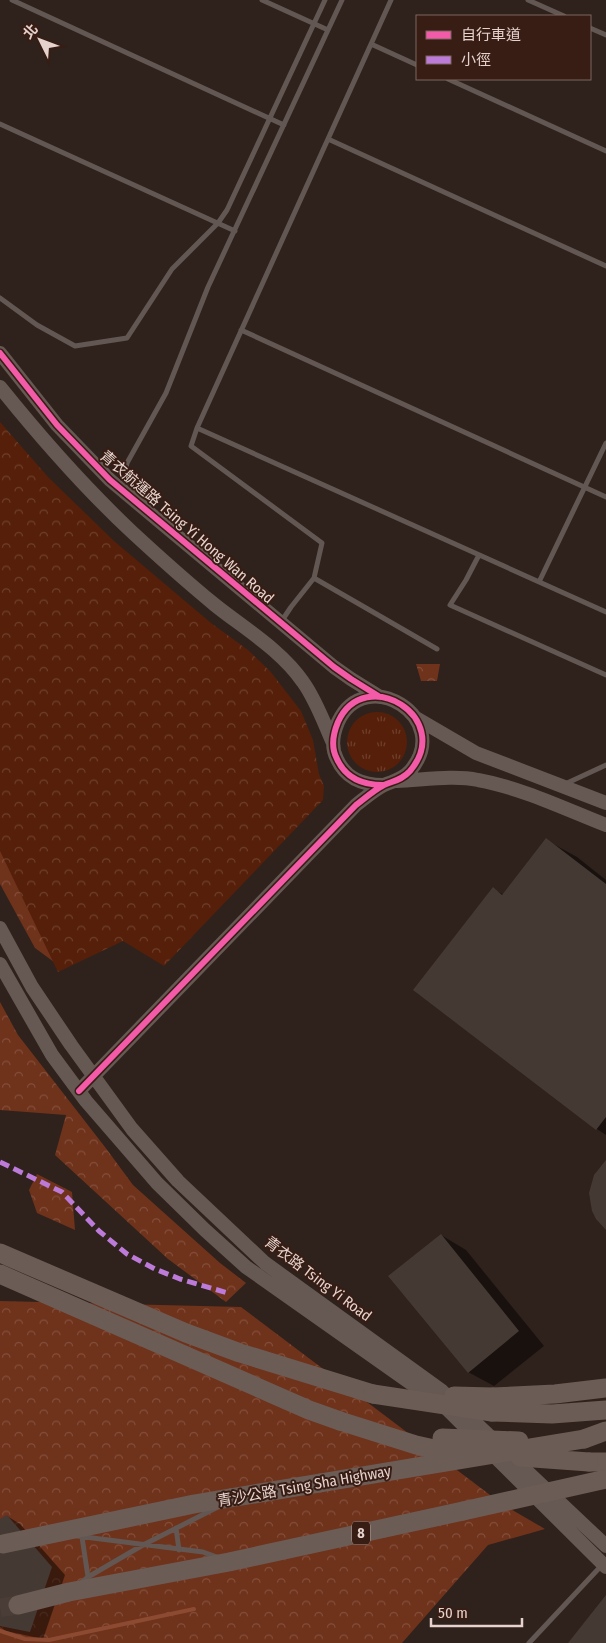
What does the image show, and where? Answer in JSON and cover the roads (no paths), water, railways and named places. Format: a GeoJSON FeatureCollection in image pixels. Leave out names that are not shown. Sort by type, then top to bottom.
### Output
{"type":"FeatureCollection","features":[{"type":"Feature","properties":{"kind":"highway"},"geometry":{"type":"LineString","coordinates":[[0,1253],[222,1347],[289,1370],[372,1394],[492,1412],[552,1414],[606,1410]]}},
{"type":"Feature","properties":{"kind":"highway"},"geometry":{"type":"LineString","coordinates":[[0,1274],[309,1410],[416,1446],[606,1462]]}},
{"type":"Feature","properties":{"kind":"highway"},"geometry":{"type":"LineString","coordinates":[[372,1394],[511,1396],[606,1388]]}},
{"type":"Feature","properties":{"kind":"highway"},"geometry":{"type":"LineString","coordinates":[[340,1421],[439,1438],[588,1444],[606,1443]]}},
{"type":"Feature","properties":{"kind":"highway"},"geometry":{"type":"LineString","coordinates":[[584,1439],[606,1431]]}},
{"type":"Feature","properties":{"kind":"highway","name":"青沙公路 Tsing Sha Highway"},"geometry":{"type":"LineString","coordinates":[[4,1544],[53,1532],[239,1496],[606,1436]]}},
{"type":"Feature","properties":{"kind":"highway","name":"8"},"geometry":{"type":"LineString","coordinates":[[18,1605],[69,1592],[229,1562],[606,1479]]}},
{"type":"Feature","properties":{"kind":"street","name":"青衣航運路 Tsing Yi Hong Wan Road"},"geometry":{"type":"LineString","coordinates":[[0,353],[74,444],[110,480],[281,623],[351,679],[380,697]]}},
{"type":"Feature","properties":{"kind":"street"},"geometry":{"type":"LineString","coordinates":[[0,386],[65,465],[113,513],[200,591],[290,666],[304,682],[316,705],[333,744],[336,758],[354,780],[369,785],[383,785],[397,781],[456,778],[478,779],[519,791],[606,825]]}},
{"type":"Feature","properties":{"kind":"street"},"geometry":{"type":"LineString","coordinates":[[333,744],[335,729],[341,716],[351,705],[365,698],[380,697],[394,700],[406,707],[416,718],[476,753],[606,803]]}},
{"type":"Feature","properties":{"kind":"street"},"geometry":{"type":"LineString","coordinates":[[397,781],[409,772],[420,753],[422,746],[421,732],[416,718]]}},
{"type":"Feature","properties":{"kind":"street"},"geometry":{"type":"LineString","coordinates":[[354,780],[356,805]]}},
{"type":"Feature","properties":{"kind":"street"},"geometry":{"type":"LineString","coordinates":[[79,1090],[356,805],[383,785]]}},
{"type":"Feature","properties":{"kind":"street","name":"青衣路 Tsing Yi Road"},"geometry":{"type":"LineString","coordinates":[[0,928],[32,987],[94,1076],[132,1129],[178,1181],[265,1263],[442,1391],[606,1546]]}},
{"type":"Feature","properties":{"kind":"street","name":"青衣路 Tsing Yi Road"},"geometry":{"type":"LineString","coordinates":[[0,964],[52,1055],[86,1101],[157,1183],[246,1267],[446,1408],[605,1564]]}},
{"type":"Feature","properties":{"kind":"lane"},"geometry":{"type":"LineString","coordinates":[[12,0],[284,125]]}},
{"type":"Feature","properties":{"kind":"lane"},"geometry":{"type":"LineString","coordinates":[[262,0],[328,30]]}},
{"type":"Feature","properties":{"kind":"lane"},"geometry":{"type":"LineString","coordinates":[[0,298],[37,324],[75,346],[127,338],[172,269],[218,223],[227,210],[325,0]]}},
{"type":"Feature","properties":{"kind":"lane"},"geometry":{"type":"LineString","coordinates":[[151,513],[130,483],[125,471],[126,464],[166,393],[208,287],[342,0]]}},
{"type":"Feature","properties":{"kind":"lane"},"geometry":{"type":"LineString","coordinates":[[281,623],[314,578],[322,543],[191,446],[197,428],[391,0]]}},
{"type":"Feature","properties":{"kind":"lane"},"geometry":{"type":"LineString","coordinates":[[528,0],[562,15]]}},
{"type":"Feature","properties":{"kind":"lane"},"geometry":{"type":"LineString","coordinates":[[591,28],[606,35]]}},
{"type":"Feature","properties":{"kind":"lane"},"geometry":{"type":"LineString","coordinates":[[371,44],[416,65]]}},
{"type":"Feature","properties":{"kind":"lane"},"geometry":{"type":"LineString","coordinates":[[450,80],[606,150]]}},
{"type":"Feature","properties":{"kind":"lane"},"geometry":{"type":"LineString","coordinates":[[0,124],[235,230]]}},
{"type":"Feature","properties":{"kind":"lane"},"geometry":{"type":"LineString","coordinates":[[328,139],[606,266]]}},
{"type":"Feature","properties":{"kind":"lane"},"geometry":{"type":"LineString","coordinates":[[242,330],[606,497]]}},
{"type":"Feature","properties":{"kind":"lane"},"geometry":{"type":"LineString","coordinates":[[197,428],[606,612]]}},
{"type":"Feature","properties":{"kind":"lane"},"geometry":{"type":"LineString","coordinates":[[539,582],[606,443]]}},
{"type":"Feature","properties":{"kind":"lane"},"geometry":{"type":"LineString","coordinates":[[479,555],[466,580],[450,604],[606,675]]}},
{"type":"Feature","properties":{"kind":"lane"},"geometry":{"type":"LineString","coordinates":[[314,578],[437,649]]}},
{"type":"Feature","properties":{"kind":"lane"},"geometry":{"type":"LineString","coordinates":[[562,786],[606,765]]}},
{"type":"Feature","properties":{"kind":"lane"},"geometry":{"type":"LineString","coordinates":[[69,1592],[88,1577],[176,1528],[239,1496]]}},
{"type":"Feature","properties":{"kind":"lane"},"geometry":{"type":"LineString","coordinates":[[176,1528],[179,1550]]}},
{"type":"Feature","properties":{"kind":"lane"},"geometry":{"type":"LineString","coordinates":[[53,1532],[143,1546],[203,1552],[229,1562]]}},
{"type":"Feature","properties":{"kind":"lane"},"geometry":{"type":"LineString","coordinates":[[82,1537],[88,1577]]}},
{"type":"Feature","properties":{"kind":"lane"},"geometry":{"type":"LineString","coordinates":[[529,1643],[605,1564]]}},
{"type":"Feature","properties":{"kind":"waterway"},"geometry":{"type":"LineString","coordinates":[[0,1631],[25,1639],[49,1640],[194,1609]]}},
{"type":"Feature","properties":{"kind":"tunnel"},"geometry":{"type":"LineString","coordinates":[[0,1608],[18,1605]]}}]}
